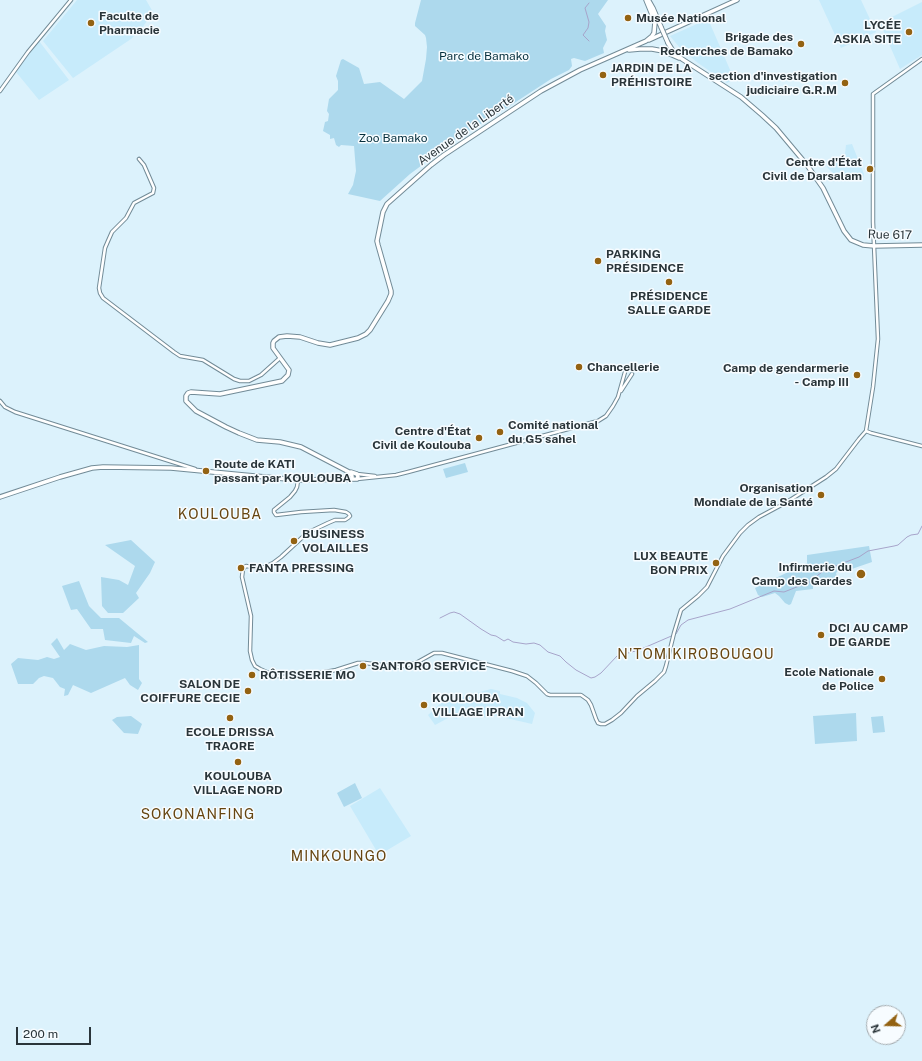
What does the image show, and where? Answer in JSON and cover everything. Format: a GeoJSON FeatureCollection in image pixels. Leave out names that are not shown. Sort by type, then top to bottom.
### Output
{"type":"FeatureCollection","features":[{"type":"Feature","properties":{"kind":"main road"},"geometry":{"type":"LineString","coordinates":[[649,0],[673,51],[682,59]]}},
{"type":"Feature","properties":{"kind":"main road"},"geometry":{"type":"LineString","coordinates":[[646,41],[654,33],[655,22],[649,0]]}},
{"type":"Feature","properties":{"kind":"main road"},"geometry":{"type":"LineString","coordinates":[[624,51],[737,0]]}},
{"type":"Feature","properties":{"kind":"main road"},"geometry":{"type":"LineString","coordinates":[[624,51],[652,49],[663,51],[682,59]]}},
{"type":"Feature","properties":{"kind":"main road","name":"Avenue de la Liberté"},"geometry":{"type":"LineString","coordinates":[[349,472],[301,447],[280,442],[257,440],[239,433],[196,411],[186,401],[186,396],[190,392],[220,394],[282,381],[286,377],[289,370],[275,351],[273,345],[274,341],[279,337],[300,337],[330,345],[364,336],[370,330],[391,294],[377,241],[384,208],[387,204],[444,155],[541,91],[569,76],[624,51]]}},
{"type":"Feature","properties":{"kind":"main road","name":"Rue 617"},"geometry":{"type":"LineString","coordinates":[[682,59],[741,97],[776,128],[807,165],[823,188],[847,235],[856,243],[874,246],[922,245]]}},
{"type":"Feature","properties":{"kind":"main road"},"geometry":{"type":"LineString","coordinates":[[0,497],[92,468],[111,466],[198,470],[244,476],[298,480],[357,479],[357,474],[349,472]]}},
{"type":"Feature","properties":{"kind":"main road"},"geometry":{"type":"LineString","coordinates":[[349,472],[352,476],[349,480]]}},
{"type":"Feature","properties":{"kind":"street"},"geometry":{"type":"LineString","coordinates":[[0,91],[28,52],[71,0]]}},
{"type":"Feature","properties":{"kind":"street"},"geometry":{"type":"LineString","coordinates":[[298,480],[297,487],[290,497],[274,510],[276,515],[334,510],[346,512],[350,516],[345,520],[335,520],[307,533],[281,557],[265,567],[260,568],[246,566],[243,569],[242,576],[251,616],[250,650],[252,660],[256,666],[271,674],[282,677],[309,675],[365,663],[398,667],[416,663],[434,653],[442,653],[527,676],[543,691],[550,695],[581,694],[591,705],[598,723],[602,724],[608,722],[621,713],[637,696],[664,672],[681,610],[707,587],[723,556],[740,533],[759,517],[787,502],[836,469],[858,439],[866,431],[873,387],[878,339],[874,246],[872,126],[873,94],[922,59]]}},
{"type":"Feature","properties":{"kind":"street"},"geometry":{"type":"LineString","coordinates":[[138,158],[144,165],[154,188],[153,193],[134,203],[126,218],[112,232],[105,248],[99,288],[100,294],[103,298],[180,356],[204,360],[234,379],[249,381],[261,375],[280,358]]}},
{"type":"Feature","properties":{"kind":"street"},"geometry":{"type":"LineString","coordinates":[[618,397],[625,372]]}},
{"type":"Feature","properties":{"kind":"street"},"geometry":{"type":"LineString","coordinates":[[357,479],[396,475],[593,424],[606,416],[632,374]]}},
{"type":"Feature","properties":{"kind":"street"},"geometry":{"type":"LineString","coordinates":[[0,402],[5,407],[19,414],[198,470]]}},
{"type":"Feature","properties":{"kind":"street"},"geometry":{"type":"LineString","coordinates":[[866,431],[922,446]]}},
{"type":"Feature","properties":{"kind":"street"},"geometry":{"type":"LineString","coordinates":[[162,458],[169,462],[171,468]]}},
{"type":"Feature","properties":{"kind":"street"},"geometry":{"type":"LineString","coordinates":[[357,474],[380,476]]}},
{"type":"Feature","properties":{"kind":"shaded area"},"geometry":{"type":"Polygon","coordinates":[[[77,0],[146,0],[153,12],[142,28],[131,39],[73,78],[43,41],[77,0]]]}},
{"type":"Feature","properties":{"kind":"shaded area"},"geometry":{"type":"Polygon","coordinates":[[[819,0],[861,0],[876,32],[841,48],[819,0]]]}},
{"type":"Feature","properties":{"kind":"shaded area"},"geometry":{"type":"Polygon","coordinates":[[[922,2],[922,55],[900,69],[880,23],[922,2]]]}},
{"type":"Feature","properties":{"kind":"shaded area"},"geometry":{"type":"Polygon","coordinates":[[[708,19],[734,79],[727,83],[698,63],[680,48],[670,36],[708,19]]]}},
{"type":"Feature","properties":{"kind":"shaded area"},"geometry":{"type":"Polygon","coordinates":[[[39,41],[69,80],[39,100],[16,72],[39,41]]]}},
{"type":"Feature","properties":{"kind":"shaded area"},"geometry":{"type":"Polygon","coordinates":[[[852,144],[864,174],[863,178],[857,179],[851,176],[833,173],[827,167],[827,161],[834,161],[845,154],[846,145],[852,144]]]}},
{"type":"Feature","properties":{"kind":"shaded area"},"geometry":{"type":"Polygon","coordinates":[[[491,689],[500,691],[500,694],[517,698],[527,703],[535,713],[532,724],[493,715],[492,718],[458,715],[457,719],[450,717],[435,725],[428,715],[441,703],[491,689]]]}},
{"type":"Feature","properties":{"kind":"shaded area"},"geometry":{"type":"Polygon","coordinates":[[[380,788],[411,836],[379,855],[350,806],[380,788]]]}},
{"type":"Feature","properties":{"kind":"green space","name":"Parc de Bamako"},"geometry":{"type":"Polygon","coordinates":[[[421,0],[608,0],[598,14],[606,26],[605,31],[607,40],[603,48],[604,53],[585,61],[574,58],[571,59],[572,66],[569,70],[551,79],[502,111],[442,146],[437,154],[410,174],[380,201],[348,194],[353,185],[356,171],[354,146],[341,145],[339,147],[336,145],[334,138],[330,139],[330,135],[323,131],[325,122],[328,121],[329,114],[327,111],[329,99],[338,90],[338,81],[336,76],[341,60],[343,59],[359,68],[364,84],[380,82],[404,99],[422,81],[426,59],[427,47],[425,35],[415,26],[421,0]]]}},
{"type":"Feature","properties":{"kind":"green space"},"geometry":{"type":"Polygon","coordinates":[[[465,463],[468,472],[446,478],[443,469],[465,463]]]}},
{"type":"Feature","properties":{"kind":"green space"},"geometry":{"type":"Polygon","coordinates":[[[131,540],[155,562],[150,573],[136,593],[139,598],[123,613],[108,613],[102,606],[101,577],[119,580],[128,585],[135,566],[105,545],[131,540]]]}},
{"type":"Feature","properties":{"kind":"green space"},"geometry":{"type":"Polygon","coordinates":[[[869,546],[872,562],[843,572],[838,571],[836,573],[837,577],[834,581],[813,584],[813,589],[796,591],[791,604],[789,605],[775,593],[762,597],[758,595],[755,588],[807,563],[807,555],[869,546]]]}},
{"type":"Feature","properties":{"kind":"green space"},"geometry":{"type":"Polygon","coordinates":[[[79,581],[89,606],[101,618],[119,618],[148,642],[145,643],[134,636],[131,643],[105,640],[103,629],[91,629],[77,609],[71,610],[62,586],[79,581]]]}},
{"type":"Feature","properties":{"kind":"green space"},"geometry":{"type":"Polygon","coordinates":[[[57,638],[64,650],[70,644],[86,650],[104,646],[127,647],[139,645],[139,679],[142,683],[138,690],[130,685],[125,678],[91,693],[73,685],[68,695],[64,696],[65,689],[60,687],[53,678],[44,676],[39,678],[33,684],[18,684],[11,664],[18,658],[38,660],[47,657],[54,659],[60,657],[51,644],[57,638]]]}},
{"type":"Feature","properties":{"kind":"green space"},"geometry":{"type":"Polygon","coordinates":[[[856,713],[857,741],[815,744],[813,716],[856,713]]]}},
{"type":"Feature","properties":{"kind":"green space"},"geometry":{"type":"Polygon","coordinates":[[[131,716],[142,724],[138,734],[124,733],[112,720],[117,717],[131,716]]]}},
{"type":"Feature","properties":{"kind":"green space"},"geometry":{"type":"Polygon","coordinates":[[[883,716],[885,732],[873,733],[871,717],[883,716]]]}},
{"type":"Feature","properties":{"kind":"green space"},"geometry":{"type":"Polygon","coordinates":[[[355,783],[362,798],[344,807],[337,793],[355,783]]]}},
{"type":"Feature","properties":{"kind":"waterway"},"geometry":{"type":"LineString","coordinates":[[589,3],[585,8],[589,22],[588,28],[583,35],[589,41]]}},
{"type":"Feature","properties":{"kind":"waterway"},"geometry":{"type":"LineString","coordinates":[[440,618],[454,612],[460,614],[491,635],[504,641],[508,639],[513,642],[526,644],[534,643],[540,645],[548,652],[560,656],[576,670],[591,678],[601,673],[617,656],[639,650],[676,634],[681,625],[688,620],[730,609],[774,591],[784,592],[812,581],[825,570],[859,557],[868,551],[898,545],[907,537],[918,534],[922,526]]}},
{"type":"Feature","properties":{"kind":"place","name":"Musée National"},"geometry":{"type":"Point","coordinates":[628,18]}},
{"type":"Feature","properties":{"kind":"place","name":"Faculte de Pharmacie"},"geometry":{"type":"Point","coordinates":[91,23]}},
{"type":"Feature","properties":{"kind":"place","name":"LYCÉE ASKIA SITE"},"geometry":{"type":"Point","coordinates":[909,32]}},
{"type":"Feature","properties":{"kind":"place","name":"Brigade des Recherches de Bamako"},"geometry":{"type":"Point","coordinates":[801,44]}},
{"type":"Feature","properties":{"kind":"place","name":"JARDIN DE LA PRÉHISTOIRE"},"geometry":{"type":"Point","coordinates":[603,75]}},
{"type":"Feature","properties":{"kind":"place","name":"section d'investigation judiciaire G.R.M"},"geometry":{"type":"Point","coordinates":[845,83]}},
{"type":"Feature","properties":{"kind":"place","name":"Centre d'État Civil de Darsalam"},"geometry":{"type":"Point","coordinates":[870,169]}},
{"type":"Feature","properties":{"kind":"place","name":"PARKING PRÉSIDENCE"},"geometry":{"type":"Point","coordinates":[598,261]}},
{"type":"Feature","properties":{"kind":"place","name":"PRÉSIDENCE SALLE GARDE"},"geometry":{"type":"Point","coordinates":[669,282]}},
{"type":"Feature","properties":{"kind":"place","name":"Chancellerie"},"geometry":{"type":"Point","coordinates":[579,367]}},
{"type":"Feature","properties":{"kind":"place","name":"Camp de gendarmerie - Camp III"},"geometry":{"type":"Point","coordinates":[857,375]}},
{"type":"Feature","properties":{"kind":"place","name":"Comité national du G5 sahel"},"geometry":{"type":"Point","coordinates":[500,432]}},
{"type":"Feature","properties":{"kind":"place","name":"Centre d'État Civil de Koulouba"},"geometry":{"type":"Point","coordinates":[479,438]}},
{"type":"Feature","properties":{"kind":"place","name":"Route de KATI passant par KOULOUBA"},"geometry":{"type":"Point","coordinates":[206,471]}},
{"type":"Feature","properties":{"kind":"place","name":"Organisation Mondiale de la Santé"},"geometry":{"type":"Point","coordinates":[821,495]}},
{"type":"Feature","properties":{"kind":"place","name":"BUSINESS VOLAILLES"},"geometry":{"type":"Point","coordinates":[294,541]}},
{"type":"Feature","properties":{"kind":"place","name":"LUX BEAUTE BON PRIX"},"geometry":{"type":"Point","coordinates":[716,563]}},
{"type":"Feature","properties":{"kind":"place","name":"FANTA PRESSING"},"geometry":{"type":"Point","coordinates":[241,568]}},
{"type":"Feature","properties":{"kind":"place","name":"Infirmerie du Camp des Gardes"},"geometry":{"type":"Point","coordinates":[861,574]}},
{"type":"Feature","properties":{"kind":"place","name":"DCI AU CAMP DE GARDE"},"geometry":{"type":"Point","coordinates":[821,635]}},
{"type":"Feature","properties":{"kind":"place","name":"SANTORO SERVICE"},"geometry":{"type":"Point","coordinates":[363,666]}},
{"type":"Feature","properties":{"kind":"place","name":"RÔTISSERIE MO"},"geometry":{"type":"Point","coordinates":[252,675]}},
{"type":"Feature","properties":{"kind":"place","name":"Ecole Nationale de Police"},"geometry":{"type":"Point","coordinates":[882,679]}},
{"type":"Feature","properties":{"kind":"place","name":"SALON DE COIFFURE CECIE"},"geometry":{"type":"Point","coordinates":[248,691]}},
{"type":"Feature","properties":{"kind":"place","name":"KOULOUBA VILLAGE IPRAN"},"geometry":{"type":"Point","coordinates":[424,705]}},
{"type":"Feature","properties":{"kind":"place","name":"ECOLE DRISSA TRAORE"},"geometry":{"type":"Point","coordinates":[230,718]}},
{"type":"Feature","properties":{"kind":"place","name":"KOULOUBA VILLAGE NORD"},"geometry":{"type":"Point","coordinates":[238,762]}},
{"type":"Feature","properties":{"kind":"district","name":"KOULOUBA"},"geometry":{"type":"Point","coordinates":[220,515]}},
{"type":"Feature","properties":{"kind":"district","name":"N'TOMIKIROBOUGOU"},"geometry":{"type":"Point","coordinates":[696,655]}},
{"type":"Feature","properties":{"kind":"district","name":"SOKONANFING"},"geometry":{"type":"Point","coordinates":[198,815]}},
{"type":"Feature","properties":{"kind":"district","name":"MINKOUNGO"},"geometry":{"type":"Point","coordinates":[339,857]}},
{"type":"Feature","properties":{"kind":"park label","name":"Zoo Bamako"},"geometry":{"type":"Point","coordinates":[393,138]}}]}
